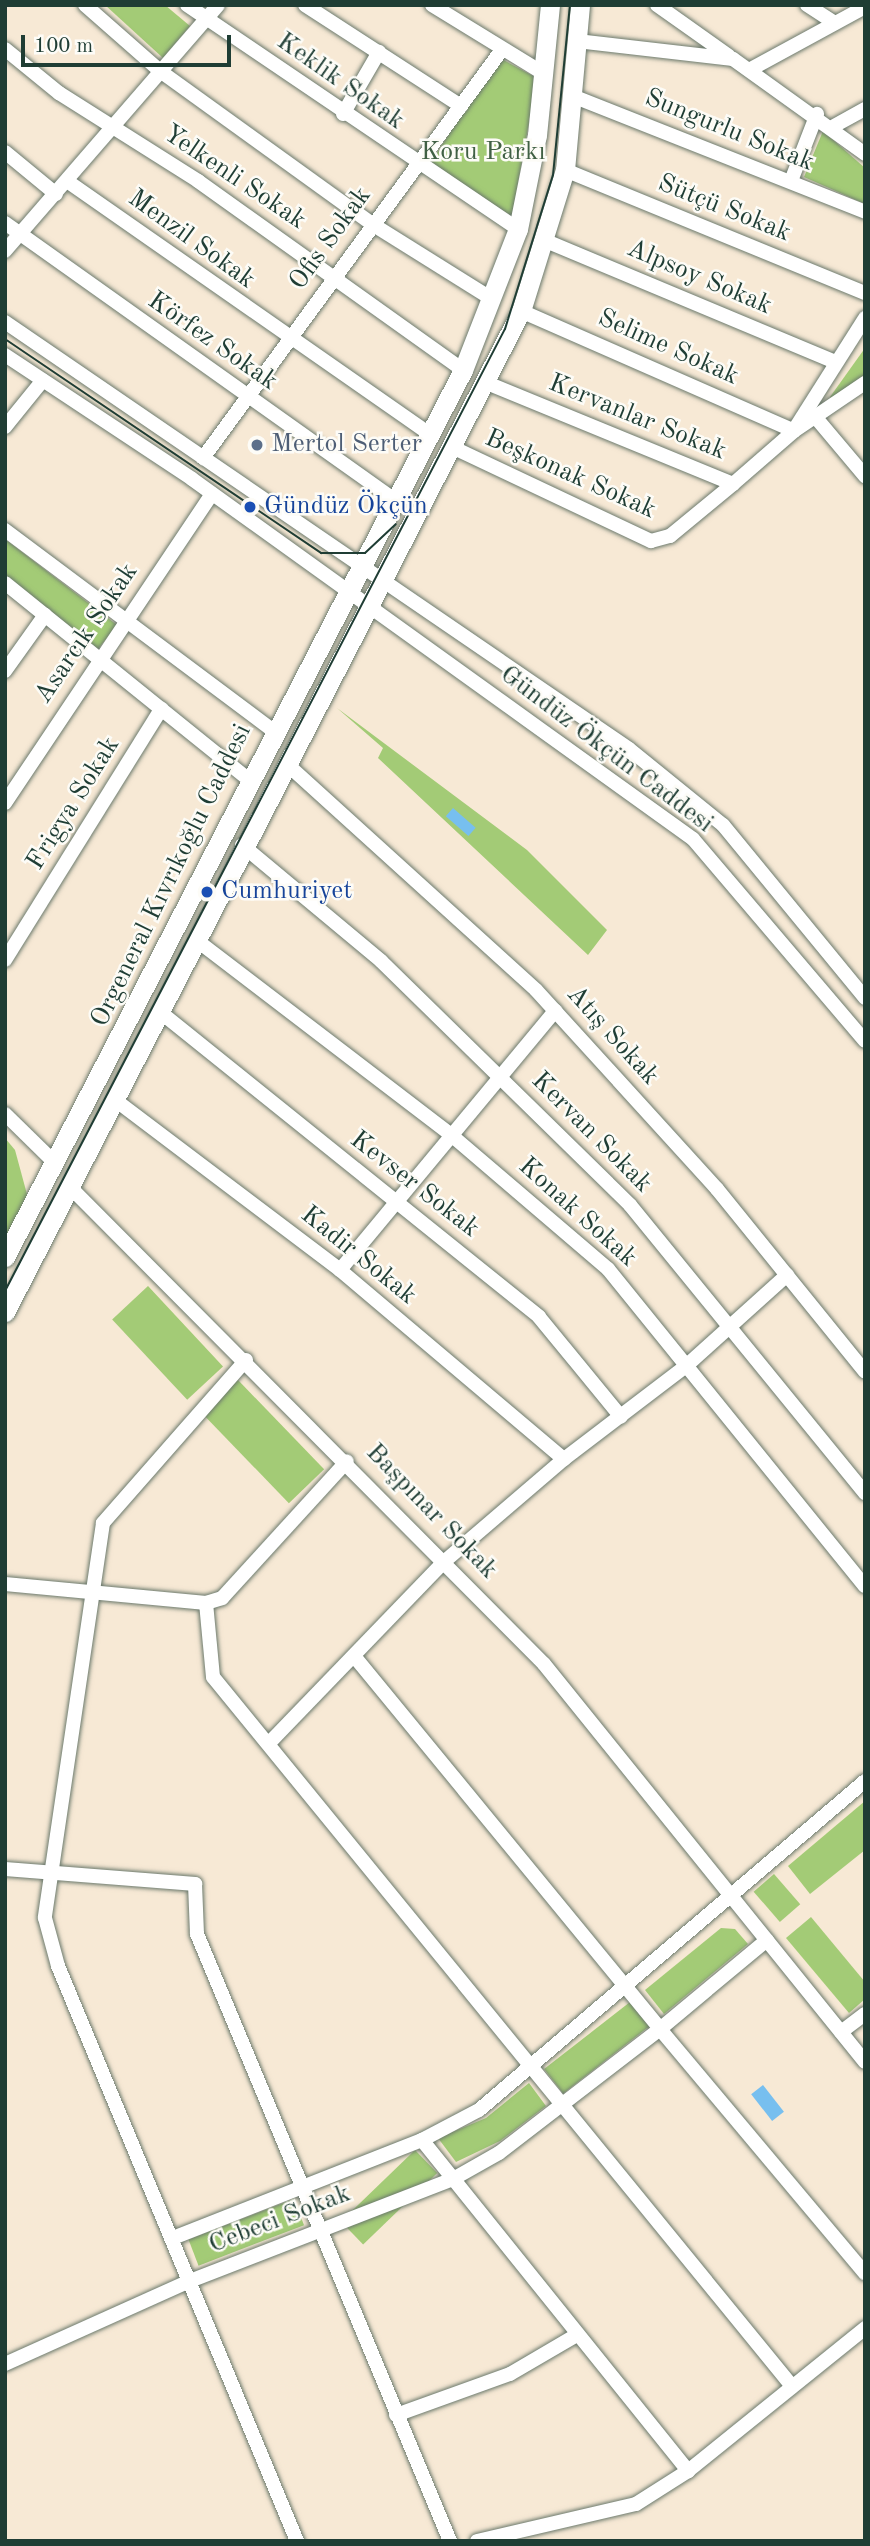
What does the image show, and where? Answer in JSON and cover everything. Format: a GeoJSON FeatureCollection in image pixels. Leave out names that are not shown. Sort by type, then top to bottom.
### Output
{"type":"FeatureCollection","features":[{"type":"Feature","properties":{"kind":"main road","name":"Orgeneral Kıvrıkoğlu Caddesi"},"geometry":{"type":"LineString","coordinates":[[5,1257],[55,1163],[272,730],[427,432],[463,370],[518,229],[543,73],[550,5]]}},
{"type":"Feature","properties":{"kind":"main road"},"geometry":{"type":"LineString","coordinates":[[5,1312],[242,845],[289,765],[379,583],[453,448],[522,311],[546,241],[565,170],[575,97],[580,5]]}},
{"type":"Feature","properties":{"kind":"street"},"geometry":{"type":"LineString","coordinates":[[85,5],[160,71],[372,224],[492,299]]}},
{"type":"Feature","properties":{"kind":"street","name":"Keklik Sokak"},"geometry":{"type":"LineString","coordinates":[[187,5],[415,164],[518,229]]}},
{"type":"Feature","properties":{"kind":"street"},"geometry":{"type":"LineString","coordinates":[[5,251],[218,5]]}},
{"type":"Feature","properties":{"kind":"street"},"geometry":{"type":"LineString","coordinates":[[305,5],[461,106]]}},
{"type":"Feature","properties":{"kind":"street"},"geometry":{"type":"LineString","coordinates":[[432,5],[501,51],[543,73]]}},
{"type":"Feature","properties":{"kind":"street"},"geometry":{"type":"LineString","coordinates":[[657,5],[728,58],[751,69],[834,126],[865,154]]}},
{"type":"Feature","properties":{"kind":"street"},"geometry":{"type":"LineString","coordinates":[[807,5],[835,23]]}},
{"type":"Feature","properties":{"kind":"street"},"geometry":{"type":"LineString","coordinates":[[751,69],[865,7]]}},
{"type":"Feature","properties":{"kind":"street"},"geometry":{"type":"LineString","coordinates":[[576,41],[728,58]]}},
{"type":"Feature","properties":{"kind":"street","name":"Yelkenli Sokak"},"geometry":{"type":"LineString","coordinates":[[5,49],[112,127],[333,276],[463,370]]}},
{"type":"Feature","properties":{"kind":"street","name":"Ofis Sokak"},"geometry":{"type":"LineString","coordinates":[[203,458],[415,164],[501,51]]}},
{"type":"Feature","properties":{"kind":"street"},"geometry":{"type":"LineString","coordinates":[[343,114],[379,52]]}},
{"type":"Feature","properties":{"kind":"street","name":"Sungurlu Sokak"},"geometry":{"type":"LineString","coordinates":[[575,97],[865,212]]}},
{"type":"Feature","properties":{"kind":"street"},"geometry":{"type":"LineString","coordinates":[[834,126],[865,109]]}},
{"type":"Feature","properties":{"kind":"street"},"geometry":{"type":"LineString","coordinates":[[791,181],[817,114]]}},
{"type":"Feature","properties":{"kind":"street"},"geometry":{"type":"LineString","coordinates":[[5,152],[56,194]]}},
{"type":"Feature","properties":{"kind":"street","name":"Sütçü Sokak"},"geometry":{"type":"LineString","coordinates":[[565,170],[865,293]]}},
{"type":"Feature","properties":{"kind":"street","name":"Menzil Sokak"},"geometry":{"type":"LineString","coordinates":[[67,181],[289,339],[427,432]]}},
{"type":"Feature","properties":{"kind":"street","name":"Körfez Sokak"},"geometry":{"type":"LineString","coordinates":[[5,223],[392,498]]}},
{"type":"Feature","properties":{"kind":"street","name":"Alpsoy Sokak"},"geometry":{"type":"LineString","coordinates":[[546,241],[833,361]]}},
{"type":"Feature","properties":{"kind":"street","name":"Selime Sokak"},"geometry":{"type":"LineString","coordinates":[[522,311],[794,431]]}},
{"type":"Feature","properties":{"kind":"street","name":"Gündüz Ökçün Caddesi"},"geometry":{"type":"LineString","coordinates":[[5,322],[379,583],[448,623],[629,749],[723,825],[865,998]]}},
{"type":"Feature","properties":{"kind":"street"},"geometry":{"type":"LineString","coordinates":[[794,431],[833,361],[863,324]]}},
{"type":"Feature","properties":{"kind":"street","name":"Gündüz Ökçün Caddesi"},"geometry":{"type":"LineString","coordinates":[[5,355],[212,494],[345,592],[693,839],[865,1041]]}},
{"type":"Feature","properties":{"kind":"street"},"geometry":{"type":"LineString","coordinates":[[5,427],[43,380]]}},
{"type":"Feature","properties":{"kind":"street","name":"Kervanlar Sokak"},"geometry":{"type":"LineString","coordinates":[[487,383],[733,484],[794,431]]}},
{"type":"Feature","properties":{"kind":"street"},"geometry":{"type":"LineString","coordinates":[[794,431],[817,419],[865,383]]}},
{"type":"Feature","properties":{"kind":"street"},"geometry":{"type":"LineString","coordinates":[[817,419],[865,476]]}},
{"type":"Feature","properties":{"kind":"street","name":"Beşkonak Sokak"},"geometry":{"type":"LineString","coordinates":[[453,448],[651,541],[670,536],[733,484]]}},
{"type":"Feature","properties":{"kind":"street","name":"Asarcık Sokak"},"geometry":{"type":"LineString","coordinates":[[5,803],[212,494]]}},
{"type":"Feature","properties":{"kind":"street"},"geometry":{"type":"LineString","coordinates":[[5,530],[124,622],[272,730]]}},
{"type":"Feature","properties":{"kind":"street"},"geometry":{"type":"LineString","coordinates":[[5,583],[248,779]]}},
{"type":"Feature","properties":{"kind":"street"},"geometry":{"type":"LineString","coordinates":[[5,671],[45,615]]}},
{"type":"Feature","properties":{"kind":"street","name":"Frigya Sokak"},"geometry":{"type":"LineString","coordinates":[[5,960],[161,709]]}},
{"type":"Feature","properties":{"kind":"street","name":"Atış Sokak"},"geometry":{"type":"LineString","coordinates":[[289,765],[555,1011],[787,1275],[865,1372]]}},
{"type":"Feature","properties":{"kind":"street","name":"Kervan Sokak"},"geometry":{"type":"LineString","coordinates":[[242,845],[381,961],[630,1205],[865,1493]]}},
{"type":"Feature","properties":{"kind":"street","name":"Konak Sokak"},"geometry":{"type":"LineString","coordinates":[[195,939],[450,1134],[608,1269],[865,1586]]}},
{"type":"Feature","properties":{"kind":"street","name":"Kevser Sokak"},"geometry":{"type":"LineString","coordinates":[[159,1011],[539,1317],[621,1417]]}},
{"type":"Feature","properties":{"kind":"street"},"geometry":{"type":"LineString","coordinates":[[340,1270],[394,1200],[555,1011]]}},
{"type":"Feature","properties":{"kind":"street","name":"Kadir Sokak"},"geometry":{"type":"LineString","coordinates":[[114,1099],[340,1270],[564,1459]]}},
{"type":"Feature","properties":{"kind":"street"},"geometry":{"type":"LineString","coordinates":[[5,1114],[55,1163]]}},
{"type":"Feature","properties":{"kind":"street","name":"Başpınar Sokak"},"geometry":{"type":"LineString","coordinates":[[70,1187],[347,1461],[544,1664],[865,2062]]}},
{"type":"Feature","properties":{"kind":"street"},"geometry":{"type":"LineString","coordinates":[[270,1742],[445,1561],[564,1459],[686,1366],[787,1275]]}},
{"type":"Feature","properties":{"kind":"street"},"geometry":{"type":"LineString","coordinates":[[246,1360],[103,1523],[88,1592],[45,1918],[58,1966],[297,2541]]}},
{"type":"Feature","properties":{"kind":"street"},"geometry":{"type":"LineString","coordinates":[[5,1584],[206,1603],[222,1598],[347,1461]]}},
{"type":"Feature","properties":{"kind":"street"},"geometry":{"type":"LineString","coordinates":[[206,1603],[213,1677],[270,1742],[530,2067],[791,2385]]}},
{"type":"Feature","properties":{"kind":"street"},"geometry":{"type":"LineString","coordinates":[[354,1656],[660,2029],[865,2273]]}},
{"type":"Feature","properties":{"kind":"street"},"geometry":{"type":"LineString","coordinates":[[173,2238],[422,2140],[479,2110],[865,1781]]}},
{"type":"Feature","properties":{"kind":"street"},"geometry":{"type":"LineString","coordinates":[[5,1868],[195,1884],[197,1934],[450,2541]]}},
{"type":"Feature","properties":{"kind":"street","name":"Cebeci Sokak"},"geometry":{"type":"LineString","coordinates":[[5,2364],[190,2281],[453,2179],[563,2105],[660,2029],[766,1940]]}},
{"type":"Feature","properties":{"kind":"street"},"geometry":{"type":"LineString","coordinates":[[841,2032],[865,2014]]}},
{"type":"Feature","properties":{"kind":"street"},"geometry":{"type":"LineString","coordinates":[[422,2140],[575,2336],[688,2471]]}},
{"type":"Feature","properties":{"kind":"street"},"geometry":{"type":"LineString","coordinates":[[477,2541],[636,2504],[688,2471],[791,2385],[865,2328]]}},
{"type":"Feature","properties":{"kind":"street"},"geometry":{"type":"LineString","coordinates":[[396,2414],[544,2359],[575,2336]]}},
{"type":"Feature","properties":{"kind":"green space"},"geometry":{"type":"Polygon","coordinates":[[[105,5],[165,5],[190,26],[163,58],[105,5]]]}},
{"type":"Feature","properties":{"kind":"green space","name":"Koru Parkı"},"geometry":{"type":"Polygon","coordinates":[[[498,57],[537,78],[512,216],[428,167],[498,57]]]}},
{"type":"Feature","properties":{"kind":"green space"},"geometry":{"type":"Polygon","coordinates":[[[823,131],[865,168],[865,204],[804,177],[823,131]]]}},
{"type":"Feature","properties":{"kind":"green space"},"geometry":{"type":"Polygon","coordinates":[[[865,348],[865,376],[834,401],[830,397],[865,348]]]}},
{"type":"Feature","properties":{"kind":"green space"},"geometry":{"type":"Polygon","coordinates":[[[5,539],[117,625],[98,649],[5,575],[5,539]]]}},
{"type":"Feature","properties":{"kind":"green space"},"geometry":{"type":"Polygon","coordinates":[[[337,708],[527,850],[607,930],[588,955],[378,758],[383,748],[337,708]]]}},
{"type":"Feature","properties":{"kind":"green space"},"geometry":{"type":"Polygon","coordinates":[[[5,1138],[15,1150],[28,1198],[5,1239],[5,1138]]]}},
{"type":"Feature","properties":{"kind":"green space"},"geometry":{"type":"Polygon","coordinates":[[[148,1286],[223,1366],[187,1400],[112,1319],[148,1286]]]}},
{"type":"Feature","properties":{"kind":"green space"},"geometry":{"type":"Polygon","coordinates":[[[238,1380],[324,1469],[289,1503],[203,1414],[238,1380]]]}},
{"type":"Feature","properties":{"kind":"green space"},"geometry":{"type":"Polygon","coordinates":[[[865,1801],[865,1850],[810,1894],[788,1866],[865,1801]]]}},
{"type":"Feature","properties":{"kind":"green space"},"geometry":{"type":"Polygon","coordinates":[[[774,1874],[800,1904],[780,1922],[754,1892],[774,1874]]]}},
{"type":"Feature","properties":{"kind":"green space"},"geometry":{"type":"Polygon","coordinates":[[[811,1917],[865,1982],[865,1999],[849,2013],[786,1938],[811,1917]]]}},
{"type":"Feature","properties":{"kind":"green space"},"geometry":{"type":"Polygon","coordinates":[[[721,1928],[735,1929],[748,1944],[664,2014],[645,1990],[721,1928]]]}},
{"type":"Feature","properties":{"kind":"green space"},"geometry":{"type":"Polygon","coordinates":[[[630,2002],[649,2026],[563,2094],[544,2069],[630,2002]]]}},
{"type":"Feature","properties":{"kind":"green space"},"geometry":{"type":"Polygon","coordinates":[[[529,2083],[546,2106],[500,2141],[456,2162],[438,2138],[486,2118],[529,2083]]]}},
{"type":"Feature","properties":{"kind":"green space"},"geometry":{"type":"Polygon","coordinates":[[[415,2150],[437,2173],[363,2245],[341,2222],[415,2150]]]}},
{"type":"Feature","properties":{"kind":"green space"},"geometry":{"type":"Polygon","coordinates":[[[294,2199],[304,2225],[199,2266],[189,2239],[294,2199]]]}},
{"type":"Feature","properties":{"kind":"water"},"geometry":{"type":"Polygon","coordinates":[[[453,808],[476,828],[468,836],[446,816],[453,808]]]}},
{"type":"Feature","properties":{"kind":"water"},"geometry":{"type":"Polygon","coordinates":[[[763,2085],[784,2112],[772,2121],[751,2094],[763,2085]]]}},
{"type":"Feature","properties":{"kind":"tram line"},"geometry":{"type":"LineString","coordinates":[[5,1291],[505,329],[553,175],[570,5]]}},
{"type":"Feature","properties":{"kind":"tram line"},"geometry":{"type":"LineString","coordinates":[[5,339],[321,553],[365,553],[396,524]]}},
{"type":"Feature","properties":{"kind":"place","name":"Mertol Serter"},"geometry":{"type":"Point","coordinates":[257,445]}},
{"type":"Feature","properties":{"kind":"place","name":"Gündüz Ökçün"},"geometry":{"type":"Point","coordinates":[250,507]}},
{"type":"Feature","properties":{"kind":"place","name":"Cumhuriyet"},"geometry":{"type":"Point","coordinates":[207,892]}}]}
